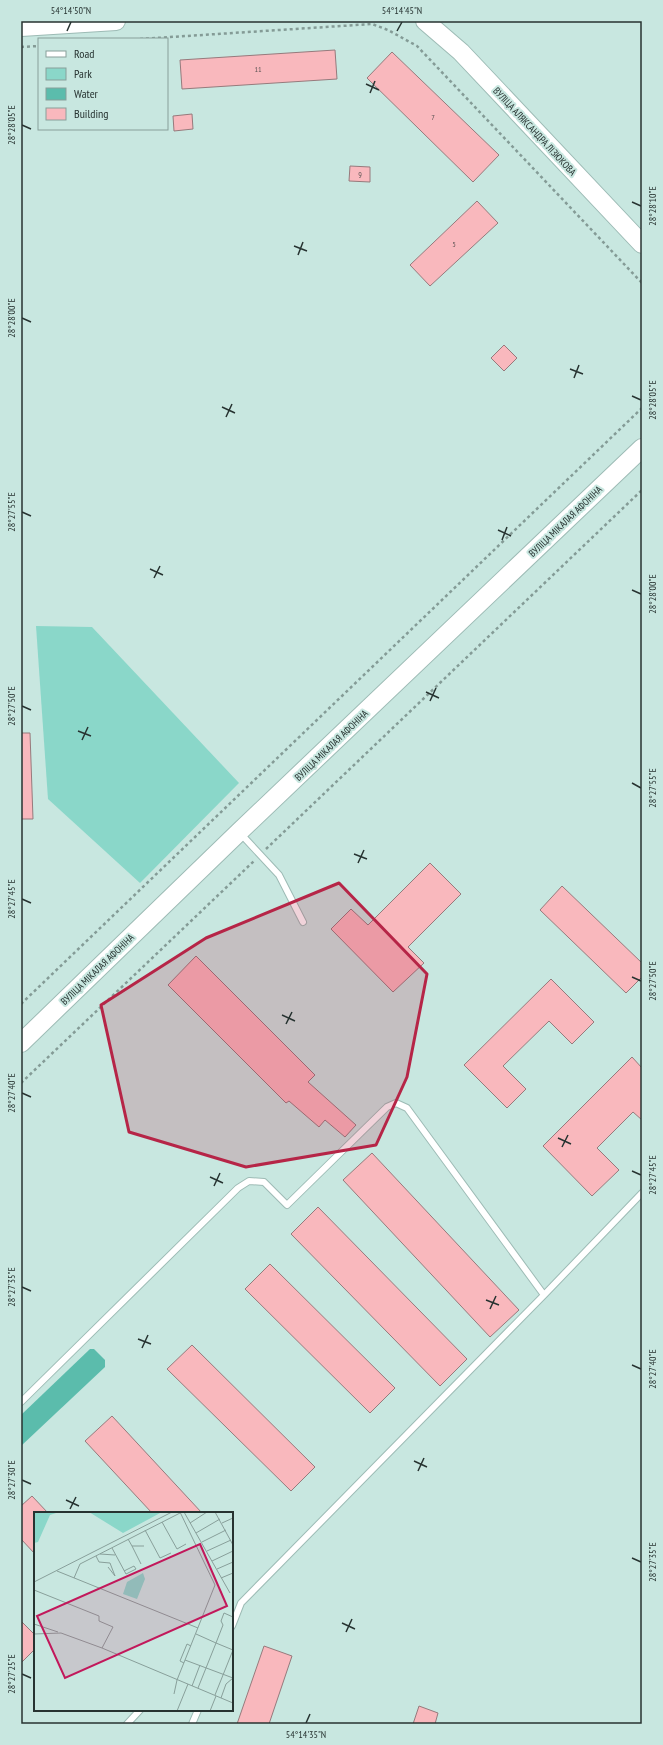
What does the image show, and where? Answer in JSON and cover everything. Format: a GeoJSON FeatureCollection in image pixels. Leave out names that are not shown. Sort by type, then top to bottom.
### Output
{"type":"FeatureCollection","features":[{"type":"Feature","properties":{"kind":"street"},"geometry":{"type":"LineString","coordinates":[[21,27],[116,21]]}},
{"type":"Feature","properties":{"kind":"street","name":"ВУЛІЦА АЛЯКСАНДРА ЛІЗЮКОВА"},"geometry":{"type":"LineString","coordinates":[[425,21],[461,52],[642,244]]}},
{"type":"Feature","properties":{"kind":"street","name":"ВУЛІЦА МІКАЛАЯ АФОНІНА"},"geometry":{"type":"LineString","coordinates":[[21,1043],[239,832],[642,448]]}},
{"type":"Feature","properties":{"kind":"lane"},"geometry":{"type":"LineString","coordinates":[[239,832],[278,876],[303,922]]}},
{"type":"Feature","properties":{"kind":"lane"},"geometry":{"type":"LineString","coordinates":[[21,1402],[238,1188],[249,1181],[264,1182],[287,1205],[387,1107],[396,1103],[407,1108],[544,1295]]}},
{"type":"Feature","properties":{"kind":"lane"},"geometry":{"type":"LineString","coordinates":[[233,1612],[642,1193]]}},
{"type":"Feature","properties":{"kind":"lane"},"geometry":{"type":"LineString","coordinates":[[233,1623],[241,1603]]}},
{"type":"Feature","properties":{"kind":"lane"},"geometry":{"type":"LineString","coordinates":[[126,1724],[139,1711]]}},
{"type":"Feature","properties":{"kind":"lane"},"geometry":{"type":"LineString","coordinates":[[192,1724],[198,1711]]}},
{"type":"Feature","properties":{"kind":"path"},"geometry":{"type":"LineString","coordinates":[[155,38],[372,24],[388,30],[417,46],[642,283]]}},
{"type":"Feature","properties":{"kind":"path"},"geometry":{"type":"LineString","coordinates":[[21,47],[38,46]]}},
{"type":"Feature","properties":{"kind":"path"},"geometry":{"type":"LineString","coordinates":[[21,1004],[642,408]]}},
{"type":"Feature","properties":{"kind":"path"},"geometry":{"type":"LineString","coordinates":[[21,1083],[642,490]]}},
{"type":"Feature","properties":{"kind":"highlighted area"},"geometry":{"type":"Polygon","coordinates":[[[339,883],[427,974],[407,1077],[376,1145],[246,1167],[129,1132],[101,1005],[206,938],[339,883]]]}},
{"type":"Feature","properties":{"kind":"green space"},"geometry":{"type":"Polygon","coordinates":[[[36,626],[92,627],[239,783],[140,883],[48,799],[36,626]]]}},
{"type":"Feature","properties":{"kind":"water"},"geometry":{"type":"Polygon","coordinates":[[[90,1349],[94,1349],[105,1360],[105,1367],[21,1446],[21,1415],[90,1349]]]}},
{"type":"Feature","properties":{"kind":"building"},"geometry":{"type":"Polygon","coordinates":[[[335,50],[337,79],[182,89],[180,60],[335,50]]]}},
{"type":"Feature","properties":{"kind":"building"},"geometry":{"type":"Polygon","coordinates":[[[392,52],[499,155],[473,182],[367,78],[392,52]]]}},
{"type":"Feature","properties":{"kind":"building"},"geometry":{"type":"Polygon","coordinates":[[[192,114],[193,129],[174,131],[173,116],[192,114]]]}},
{"type":"Feature","properties":{"kind":"building"},"geometry":{"type":"Polygon","coordinates":[[[350,166],[370,167],[370,182],[349,181],[350,166]]]}},
{"type":"Feature","properties":{"kind":"building"},"geometry":{"type":"Polygon","coordinates":[[[477,201],[498,223],[430,286],[410,265],[477,201]]]}},
{"type":"Feature","properties":{"kind":"building"},"geometry":{"type":"Polygon","coordinates":[[[504,345],[517,358],[504,371],[491,358],[504,345]]]}},
{"type":"Feature","properties":{"kind":"building"},"geometry":{"type":"Polygon","coordinates":[[[21,733],[30,733],[33,819],[21,819],[21,733]]]}},
{"type":"Feature","properties":{"kind":"building"},"geometry":{"type":"Polygon","coordinates":[[[430,863],[461,894],[408,947],[424,963],[393,992],[331,929],[351,909],[368,925],[430,863]]]}},
{"type":"Feature","properties":{"kind":"building"},"geometry":{"type":"Polygon","coordinates":[[[562,886],[642,963],[642,977],[626,993],[540,910],[562,886]]]}},
{"type":"Feature","properties":{"kind":"building"},"geometry":{"type":"Polygon","coordinates":[[[196,956],[315,1075],[308,1082],[356,1125],[345,1137],[325,1120],[319,1127],[289,1101],[286,1103],[168,985],[196,956]]]}},
{"type":"Feature","properties":{"kind":"building"},"geometry":{"type":"Polygon","coordinates":[[[551,979],[594,1022],[572,1044],[549,1021],[503,1066],[526,1089],[507,1108],[464,1065],[551,979]]]}},
{"type":"Feature","properties":{"kind":"building"},"geometry":{"type":"Polygon","coordinates":[[[632,1057],[642,1068],[642,1120],[633,1112],[597,1148],[619,1170],[592,1196],[543,1146],[632,1057]]]}},
{"type":"Feature","properties":{"kind":"building"},"geometry":{"type":"Polygon","coordinates":[[[372,1153],[519,1310],[490,1337],[343,1180],[372,1153]]]}},
{"type":"Feature","properties":{"kind":"building"},"geometry":{"type":"Polygon","coordinates":[[[318,1207],[467,1359],[440,1386],[291,1234],[318,1207]]]}},
{"type":"Feature","properties":{"kind":"building"},"geometry":{"type":"Polygon","coordinates":[[[270,1264],[395,1388],[370,1413],[245,1289],[270,1264]]]}},
{"type":"Feature","properties":{"kind":"building"},"geometry":{"type":"Polygon","coordinates":[[[192,1345],[315,1467],[291,1491],[167,1369],[192,1345]]]}},
{"type":"Feature","properties":{"kind":"building"},"geometry":{"type":"Polygon","coordinates":[[[112,1416],[201,1512],[151,1512],[85,1441],[112,1416]]]}},
{"type":"Feature","properties":{"kind":"building"},"geometry":{"type":"Polygon","coordinates":[[[32,1496],[47,1512],[34,1512],[34,1553],[21,1539],[21,1506],[32,1496]]]}},
{"type":"Feature","properties":{"kind":"building"},"geometry":{"type":"Polygon","coordinates":[[[21,1621],[34,1634],[34,1650],[21,1663],[21,1621]]]}},
{"type":"Feature","properties":{"kind":"building"},"geometry":{"type":"Polygon","coordinates":[[[264,1646],[292,1656],[269,1724],[237,1724],[264,1646]]]}},
{"type":"Feature","properties":{"kind":"building"},"geometry":{"type":"Polygon","coordinates":[[[419,1706],[438,1713],[435,1724],[413,1724],[419,1706]]]}}]}
